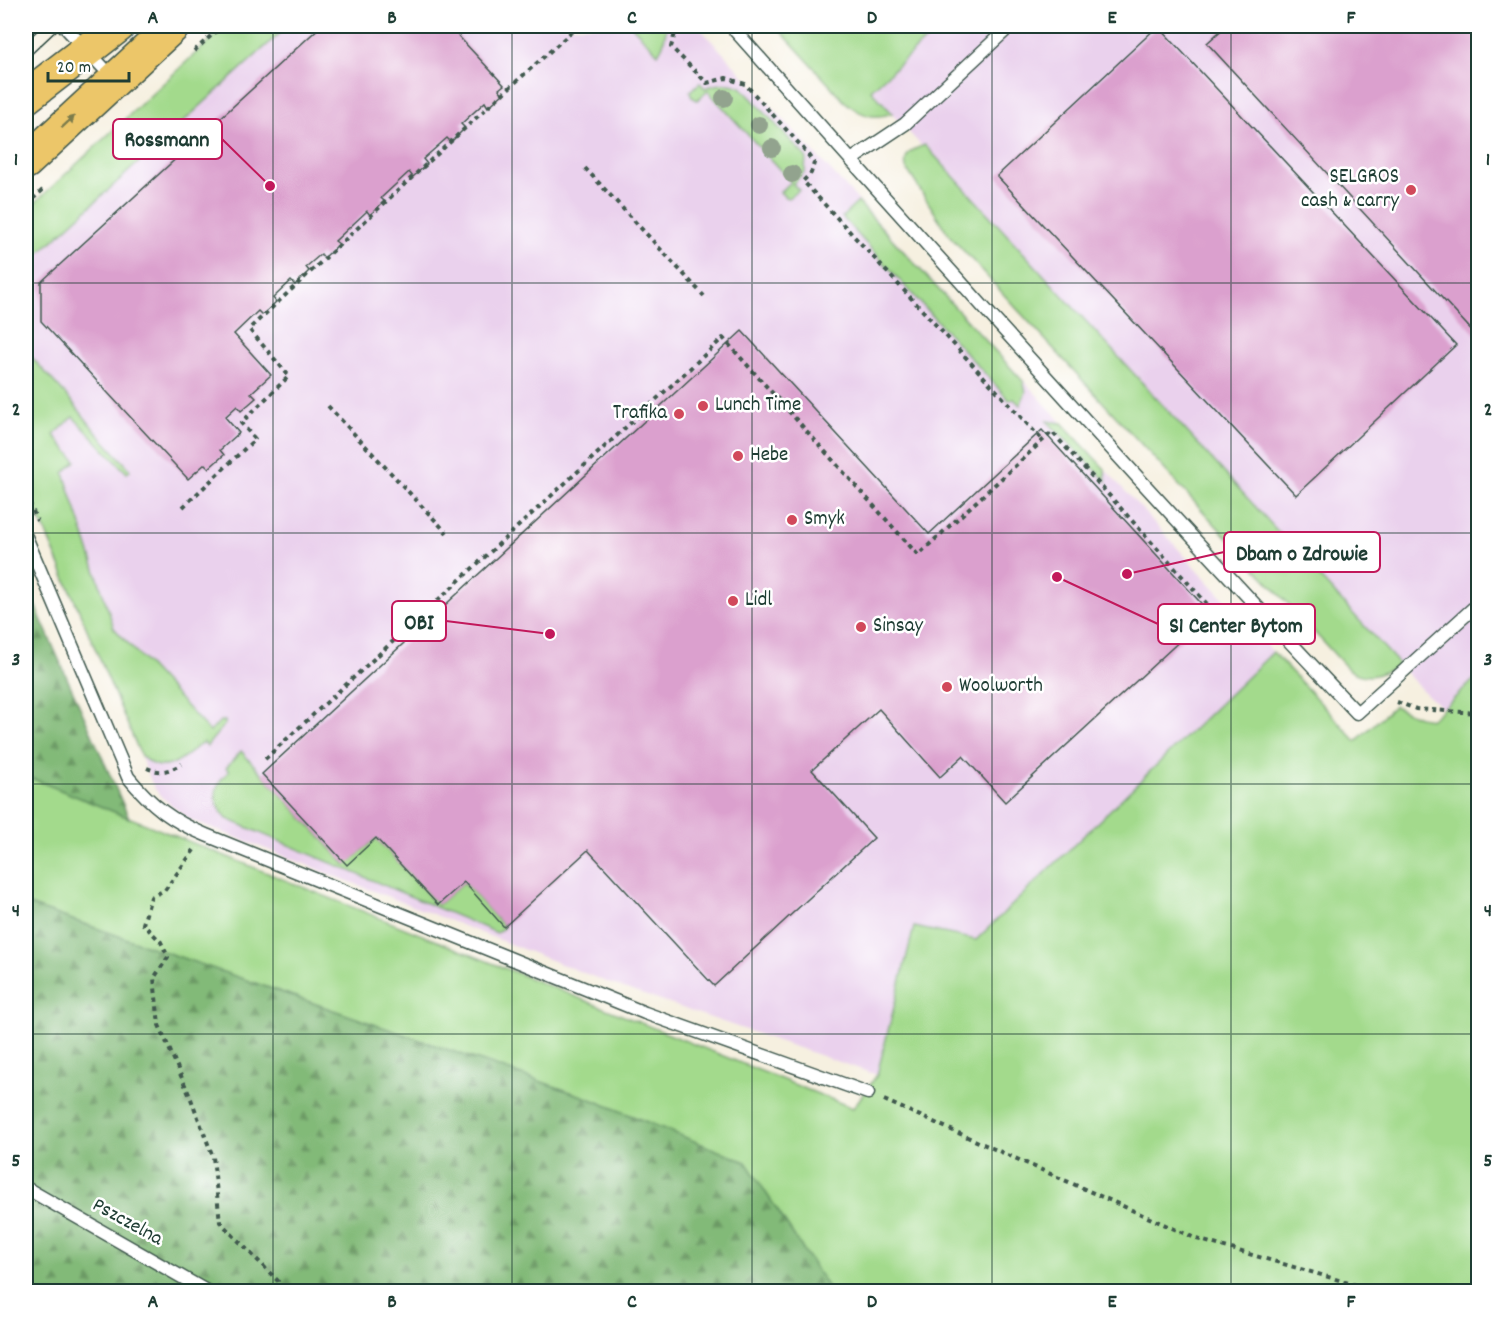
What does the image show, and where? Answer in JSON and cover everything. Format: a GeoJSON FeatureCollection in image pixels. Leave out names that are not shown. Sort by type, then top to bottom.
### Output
{"type":"FeatureCollection","features":[{"type":"Feature","properties":{"kind":"main road"},"geometry":{"type":"LineString","coordinates":[[26,98],[117,26]]}},
{"type":"Feature","properties":{"kind":"main road"},"geometry":{"type":"LineString","coordinates":[[26,162],[172,26]]}},
{"type":"Feature","properties":{"kind":"lane"},"geometry":{"type":"LineString","coordinates":[[64,26],[114,79]]}},
{"type":"Feature","properties":{"kind":"lane"},"geometry":{"type":"LineString","coordinates":[[731,26],[1057,390],[1357,713],[1479,604]]}},
{"type":"Feature","properties":{"kind":"lane"},"geometry":{"type":"LineString","coordinates":[[851,160],[905,124],[1010,26]]}},
{"type":"Feature","properties":{"kind":"lane"},"geometry":{"type":"LineString","coordinates":[[26,537],[129,777],[142,794],[165,814],[185,827],[206,836],[645,1013],[868,1093]]}},
{"type":"Feature","properties":{"kind":"lane","name":"Pszczelna"},"geometry":{"type":"LineString","coordinates":[[26,1188],[208,1292]]}},
{"type":"Feature","properties":{"kind":"path"},"geometry":{"type":"LineString","coordinates":[[183,507],[255,439],[241,423],[289,376],[249,329],[578,26]]}},
{"type":"Feature","properties":{"kind":"path"},"geometry":{"type":"LineString","coordinates":[[675,26],[671,48],[707,83],[726,78],[745,84],[814,163],[811,173],[803,181],[1042,441]]}},
{"type":"Feature","properties":{"kind":"path"},"geometry":{"type":"LineString","coordinates":[[585,168],[704,296]]}},
{"type":"Feature","properties":{"kind":"path"},"geometry":{"type":"LineString","coordinates":[[266,759],[723,338],[918,555],[1052,432],[1226,625]]}},
{"type":"Feature","properties":{"kind":"path"},"geometry":{"type":"LineString","coordinates":[[328,406],[447,533]]}},
{"type":"Feature","properties":{"kind":"path"},"geometry":{"type":"LineString","coordinates":[[1378,694],[1416,709],[1479,713]]}},
{"type":"Feature","properties":{"kind":"path"},"geometry":{"type":"LineString","coordinates":[[206,836],[165,890],[151,897],[142,924],[161,942],[168,957],[154,978],[159,1025],[213,1157],[220,1222],[278,1281],[281,1292]]}},
{"type":"Feature","properties":{"kind":"path"},"geometry":{"type":"LineString","coordinates":[[868,1093],[1197,1239],[1380,1292]]}},
{"type":"Feature","properties":{"kind":"shaded area"},"geometry":{"type":"Polygon","coordinates":[[[266,26],[698,26],[1273,652],[976,940],[914,927],[877,1075],[612,984],[189,819],[154,788],[26,489],[26,248],[266,26]]]}},
{"type":"Feature","properties":{"kind":"shaded area"},"geometry":{"type":"Polygon","coordinates":[[[941,26],[1478,26],[1478,676],[1443,709],[1421,689],[871,91],[941,26]]]}},
{"type":"Feature","properties":{"kind":"green space"},"geometry":{"type":"Polygon","coordinates":[[[225,26],[288,26],[26,265],[26,211],[225,26]]]}},
{"type":"Feature","properties":{"kind":"green space"},"geometry":{"type":"Polygon","coordinates":[[[632,26],[667,26],[663,45],[658,54],[632,26]]]}},
{"type":"Feature","properties":{"kind":"green space"},"geometry":{"type":"Polygon","coordinates":[[[776,26],[941,26],[871,90],[892,113],[872,116],[861,113],[844,101],[776,26]]]}},
{"type":"Feature","properties":{"kind":"green space"},"geometry":{"type":"Polygon","coordinates":[[[700,83],[705,88],[723,84],[741,87],[806,157],[805,171],[793,184],[799,190],[788,198],[780,192],[791,182],[708,91],[697,100],[692,97],[690,91],[700,83]]]}},
{"type":"Feature","properties":{"kind":"green space"},"geometry":{"type":"Polygon","coordinates":[[[925,145],[1400,665],[1380,674],[1368,676],[1348,669],[949,235],[906,168],[908,155],[925,145]]]}},
{"type":"Feature","properties":{"kind":"green space"},"geometry":{"type":"Polygon","coordinates":[[[858,202],[1023,381],[1026,392],[1020,405],[1014,399],[1009,400],[842,217],[858,202]]]}},
{"type":"Feature","properties":{"kind":"green space"},"geometry":{"type":"Polygon","coordinates":[[[26,351],[130,471],[127,473],[73,417],[54,435],[76,461],[64,473],[114,628],[210,732],[220,721],[225,721],[207,746],[203,742],[174,764],[158,766],[141,756],[26,486],[26,351]]]}},
{"type":"Feature","properties":{"kind":"green space"},"geometry":{"type":"Polygon","coordinates":[[[1047,421],[1062,423],[1105,469],[1106,481],[1047,421]]]}},
{"type":"Feature","properties":{"kind":"green space"},"geometry":{"type":"Polygon","coordinates":[[[26,585],[129,818],[26,776],[26,585]]]}},
{"type":"Feature","properties":{"kind":"green space"},"geometry":{"type":"Polygon","coordinates":[[[1273,652],[1356,741],[1394,706],[1419,717],[1432,719],[1478,676],[1478,1291],[830,1291],[746,1162],[588,1098],[26,904],[26,776],[853,1108],[877,1075],[914,927],[976,940],[1273,652]]]}},
{"type":"Feature","properties":{"kind":"green space"},"geometry":{"type":"Polygon","coordinates":[[[241,751],[346,865],[376,838],[438,905],[464,882],[504,927],[497,933],[227,819],[216,801],[217,789],[229,771],[226,768],[241,751]]]}},
{"type":"Feature","properties":{"kind":"green space"},"geometry":{"type":"Polygon","coordinates":[[[26,904],[588,1098],[746,1162],[830,1291],[26,1292],[26,904]]]}},
{"type":"Feature","properties":{"kind":"building"},"geometry":{"type":"Polygon","coordinates":[[[321,26],[449,26],[504,85],[499,89],[503,94],[488,107],[485,102],[461,124],[465,128],[451,142],[447,138],[423,159],[427,164],[413,177],[409,172],[381,198],[384,201],[370,215],[367,211],[335,241],[339,244],[324,258],[321,254],[306,267],[309,271],[295,285],[291,281],[273,298],[276,302],[262,315],[258,311],[234,334],[271,375],[251,393],[256,398],[241,411],[237,406],[225,417],[239,433],[220,450],[224,455],[209,468],[205,464],[188,479],[41,321],[41,282],[321,26]]]}},
{"type":"Feature","properties":{"kind":"building"},"geometry":{"type":"Polygon","coordinates":[[[1158,26],[1456,345],[1296,495],[997,176],[1158,26]]]}},
{"type":"Feature","properties":{"kind":"building","name":"SELGROS cash & carry"},"geometry":{"type":"Polygon","coordinates":[[[1226,26],[1478,26],[1478,337],[1207,43],[1226,26]]]}},
{"type":"Feature","properties":{"kind":"building"},"geometry":{"type":"Polygon","coordinates":[[[742,331],[929,534],[1042,430],[1210,613],[1005,802],[963,756],[940,777],[879,709],[812,770],[874,838],[714,986],[588,850],[504,927],[464,882],[438,905],[376,838],[347,865],[262,774],[742,331]]]}},
{"type":"Feature","properties":{"kind":"tram line"},"geometry":{"type":"LineString","coordinates":[[26,41],[42,26]]}},
{"type":"Feature","properties":{"kind":"tram line"},"geometry":{"type":"LineString","coordinates":[[26,59],[61,26]]}},
{"type":"Feature","properties":{"kind":"place","name":"Rossmann"},"geometry":{"type":"Point","coordinates":[270,186]}},
{"type":"Feature","properties":{"kind":"place","name":"SELGROS cash & carry"},"geometry":{"type":"Point","coordinates":[1411,190]}},
{"type":"Feature","properties":{"kind":"place","name":"Lunch Time"},"geometry":{"type":"Point","coordinates":[703,406]}},
{"type":"Feature","properties":{"kind":"place","name":"Trafika"},"geometry":{"type":"Point","coordinates":[679,414]}},
{"type":"Feature","properties":{"kind":"place","name":"Hebe"},"geometry":{"type":"Point","coordinates":[738,456]}},
{"type":"Feature","properties":{"kind":"place","name":"Smyk"},"geometry":{"type":"Point","coordinates":[792,520]}},
{"type":"Feature","properties":{"kind":"place","name":"Dbam o Zdrowie"},"geometry":{"type":"Point","coordinates":[1127,574]}},
{"type":"Feature","properties":{"kind":"place","name":"S1 Center Bytom"},"geometry":{"type":"Point","coordinates":[1057,577]}},
{"type":"Feature","properties":{"kind":"place","name":"Lidl"},"geometry":{"type":"Point","coordinates":[733,601]}},
{"type":"Feature","properties":{"kind":"place","name":"Sinsay"},"geometry":{"type":"Point","coordinates":[861,627]}},
{"type":"Feature","properties":{"kind":"place","name":"OBI"},"geometry":{"type":"Point","coordinates":[550,634]}},
{"type":"Feature","properties":{"kind":"place","name":"Woolworth"},"geometry":{"type":"Point","coordinates":[947,687]}}]}
